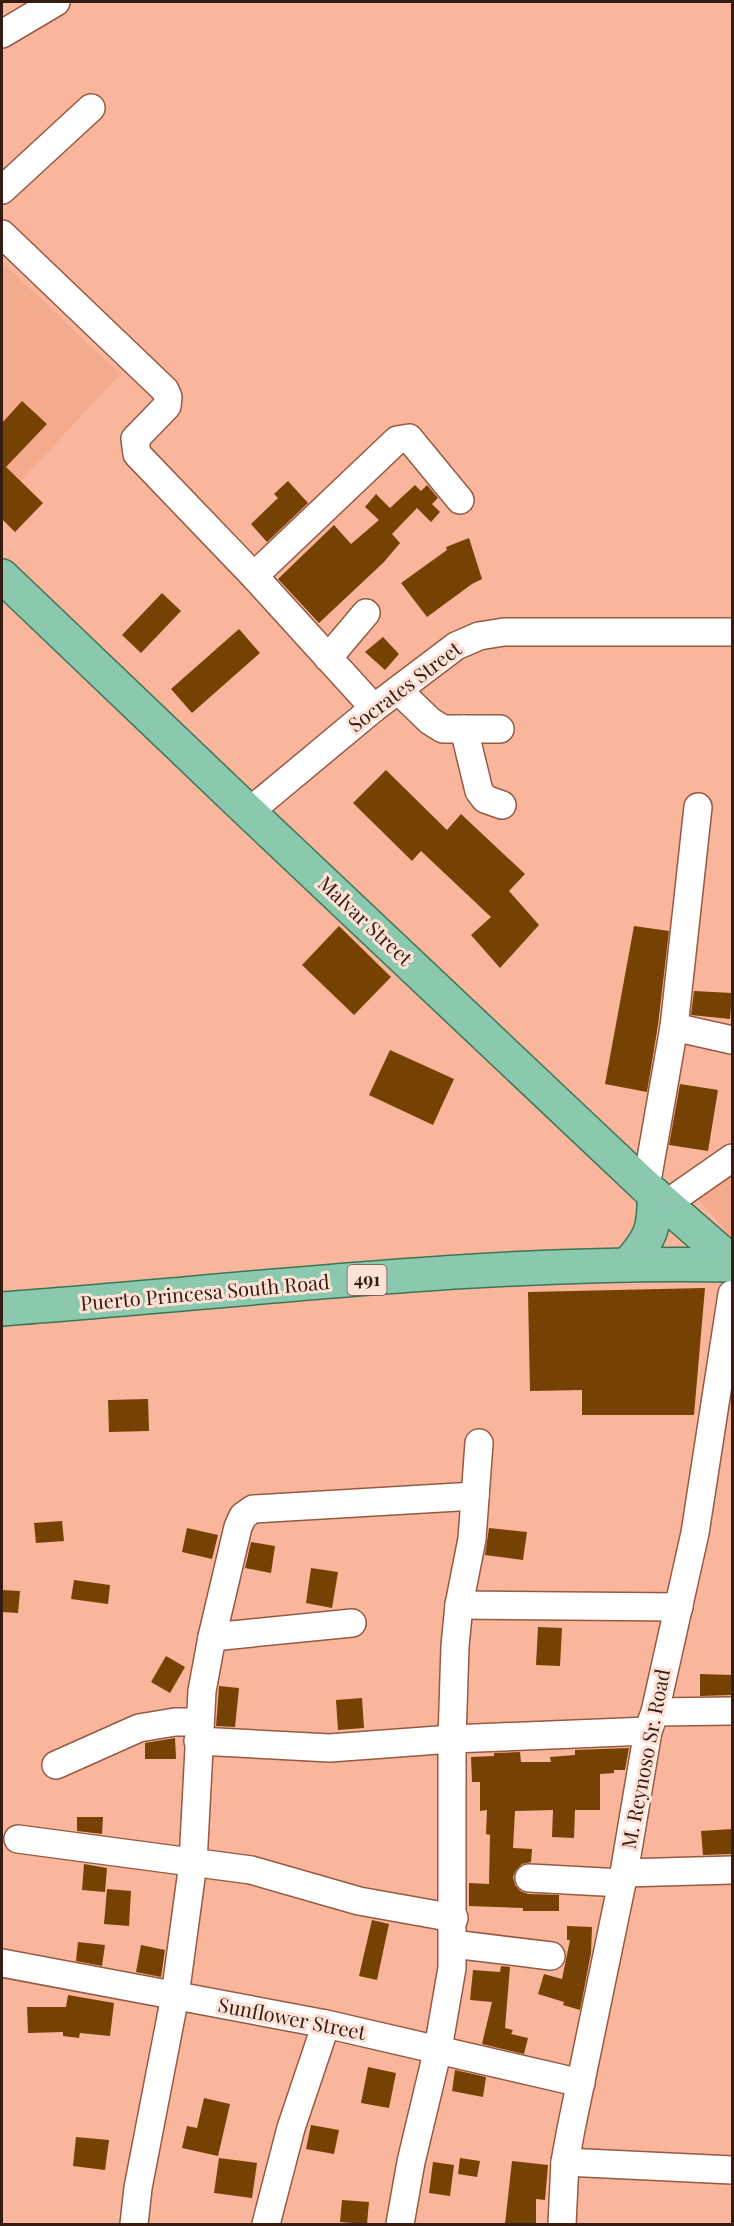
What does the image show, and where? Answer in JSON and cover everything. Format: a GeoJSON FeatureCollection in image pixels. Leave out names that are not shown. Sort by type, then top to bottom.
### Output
{"type":"FeatureCollection","features":[{"type":"Feature","properties":{"kind":"main road","name":"Malvar Street"},"geometry":{"type":"LineString","coordinates":[[2,576],[655,1195],[732,1263]]}},
{"type":"Feature","properties":{"kind":"main road"},"geometry":{"type":"LineString","coordinates":[[627,1264],[640,1251],[654,1223],[655,1195]]}},
{"type":"Feature","properties":{"kind":"main road","name":"Puerto Princesa South Road"},"geometry":{"type":"LineString","coordinates":[[2,1309],[443,1274],[627,1264],[732,1263]]}},
{"type":"Feature","properties":{"kind":"street"},"geometry":{"type":"LineString","coordinates":[[2,34],[56,2]]}},
{"type":"Feature","properties":{"kind":"street"},"geometry":{"type":"LineString","coordinates":[[2,189],[91,108]]}},
{"type":"Feature","properties":{"kind":"street"},"geometry":{"type":"LineString","coordinates":[[2,234],[165,390],[168,397],[167,406],[135,439],[137,454],[254,576],[374,708]]}},
{"type":"Feature","properties":{"kind":"street"},"geometry":{"type":"LineString","coordinates":[[254,576],[397,440],[409,438],[460,500]]}},
{"type":"Feature","properties":{"kind":"street"},"geometry":{"type":"LineString","coordinates":[[328,658],[366,613]]}},
{"type":"Feature","properties":{"kind":"street","name":"Socrates Street"},"geometry":{"type":"LineString","coordinates":[[249,812],[374,708],[456,646],[479,636],[504,632],[732,632]]}},
{"type":"Feature","properties":{"kind":"street"},"geometry":{"type":"LineString","coordinates":[[398,690],[430,721],[443,729],[500,729]]}},
{"type":"Feature","properties":{"kind":"street"},"geometry":{"type":"LineString","coordinates":[[464,729],[479,791],[485,799],[502,805]]}},
{"type":"Feature","properties":{"kind":"street"},"geometry":{"type":"LineString","coordinates":[[655,1195],[698,807]]}},
{"type":"Feature","properties":{"kind":"street"},"geometry":{"type":"LineString","coordinates":[[674,1027],[732,1040]]}},
{"type":"Feature","properties":{"kind":"street"},"geometry":{"type":"LineString","coordinates":[[655,1195],[732,1158]]}},
{"type":"Feature","properties":{"kind":"street","name":"M. Reynoso Sr. Road"},"geometry":{"type":"LineString","coordinates":[[562,2224],[565,2162],[623,1878],[651,1721],[695,1533],[732,1294]]}},
{"type":"Feature","properties":{"kind":"street"},"geometry":{"type":"LineString","coordinates":[[400,2224],[411,2162],[438,2049],[452,1968],[452,1739],[455,1646],[459,1605],[468,1565],[479,1443]]}},
{"type":"Feature","properties":{"kind":"street"},"geometry":{"type":"LineString","coordinates":[[134,2224],[138,2188],[175,1996],[193,1863],[198,1732],[202,1691],[212,1637],[238,1527],[248,1512],[253,1509],[475,1496]]}},
{"type":"Feature","properties":{"kind":"street"},"geometry":{"type":"LineString","coordinates":[[459,1605],[679,1607]]}},
{"type":"Feature","properties":{"kind":"street"},"geometry":{"type":"LineString","coordinates":[[212,1637],[352,1623]]}},
{"type":"Feature","properties":{"kind":"street"},"geometry":{"type":"LineString","coordinates":[[56,1765],[139,1728],[175,1722],[198,1732],[330,1748],[651,1721],[732,1711]]}},
{"type":"Feature","properties":{"kind":"street"},"geometry":{"type":"LineString","coordinates":[[18,1839],[251,1870],[453,1930],[551,1956]]}},
{"type":"Feature","properties":{"kind":"street"},"geometry":{"type":"LineString","coordinates":[[529,1878],[623,1878],[732,1870]]}},
{"type":"Feature","properties":{"kind":"street","name":"Sunflower Street"},"geometry":{"type":"LineString","coordinates":[[2,1963],[326,2024],[581,2083]]}},
{"type":"Feature","properties":{"kind":"street"},"geometry":{"type":"LineString","coordinates":[[266,2224],[291,2128],[326,2024]]}},
{"type":"Feature","properties":{"kind":"street"},"geometry":{"type":"LineString","coordinates":[[565,2162],[732,2170]]}},
{"type":"Feature","properties":{"kind":"shaded area"},"geometry":{"type":"Polygon","coordinates":[[[2,262],[120,374],[2,501],[2,262]]]}},
{"type":"Feature","properties":{"kind":"shaded area"},"geometry":{"type":"Polygon","coordinates":[[[732,1172],[732,1238],[695,1195],[732,1172]]]}},
{"type":"Feature","properties":{"kind":"building"},"geometry":{"type":"Polygon","coordinates":[[[22,401],[47,424],[6,467],[43,503],[15,532],[2,519],[2,423],[22,401]]]}},
{"type":"Feature","properties":{"kind":"building"},"geometry":{"type":"Polygon","coordinates":[[[288,481],[308,503],[267,542],[251,524],[278,498],[274,494],[288,481]]]}},
{"type":"Feature","properties":{"kind":"building"},"geometry":{"type":"Polygon","coordinates":[[[415,485],[421,491],[427,485],[438,498],[432,504],[440,512],[431,522],[417,508],[392,534],[400,543],[384,562],[319,623],[278,579],[334,525],[351,544],[379,520],[365,507],[376,494],[390,508],[415,485]]]}},
{"type":"Feature","properties":{"kind":"building"},"geometry":{"type":"Polygon","coordinates":[[[469,538],[482,579],[427,617],[401,583],[447,550],[446,547],[469,538]]]}},
{"type":"Feature","properties":{"kind":"building"},"geometry":{"type":"Polygon","coordinates":[[[162,593],[181,611],[141,653],[122,635],[162,593]]]}},
{"type":"Feature","properties":{"kind":"building"},"geometry":{"type":"Polygon","coordinates":[[[239,629],[260,653],[192,713],[171,689],[239,629]]]}},
{"type":"Feature","properties":{"kind":"building"},"geometry":{"type":"Polygon","coordinates":[[[383,637],[399,654],[385,670],[365,652],[383,637]]]}},
{"type":"Feature","properties":{"kind":"building"},"geometry":{"type":"Polygon","coordinates":[[[386,770],[447,830],[461,814],[525,874],[509,891],[539,925],[500,968],[471,935],[491,917],[421,851],[412,861],[353,803],[386,770]]]}},
{"type":"Feature","properties":{"kind":"building"},"geometry":{"type":"Polygon","coordinates":[[[339,926],[391,977],[354,1015],[302,965],[339,926]]]}},
{"type":"Feature","properties":{"kind":"building"},"geometry":{"type":"Polygon","coordinates":[[[634,926],[669,931],[658,1025],[647,1092],[605,1084],[634,926]]]}},
{"type":"Feature","properties":{"kind":"building"},"geometry":{"type":"Polygon","coordinates":[[[694,991],[732,993],[730,1019],[691,1015],[694,991]]]}},
{"type":"Feature","properties":{"kind":"building"},"geometry":{"type":"Polygon","coordinates":[[[390,1050],[454,1079],[433,1125],[369,1095],[390,1050]]]}},
{"type":"Feature","properties":{"kind":"building"},"geometry":{"type":"Polygon","coordinates":[[[680,1084],[718,1090],[708,1151],[669,1145],[680,1084]]]}},
{"type":"Feature","properties":{"kind":"building"},"geometry":{"type":"Polygon","coordinates":[[[705,1288],[694,1415],[582,1415],[582,1390],[530,1391],[528,1292],[705,1288]]]}},
{"type":"Feature","properties":{"kind":"building"},"geometry":{"type":"Polygon","coordinates":[[[148,1399],[149,1431],[109,1432],[108,1400],[148,1399]]]}},
{"type":"Feature","properties":{"kind":"building"},"geometry":{"type":"Polygon","coordinates":[[[62,1521],[64,1541],[36,1543],[34,1523],[62,1521]]]}},
{"type":"Feature","properties":{"kind":"building"},"geometry":{"type":"Polygon","coordinates":[[[187,1528],[218,1535],[212,1559],[182,1552],[187,1528]]]}},
{"type":"Feature","properties":{"kind":"building"},"geometry":{"type":"Polygon","coordinates":[[[489,1528],[527,1532],[523,1560],[485,1555],[489,1528]]]}},
{"type":"Feature","properties":{"kind":"building"},"geometry":{"type":"Polygon","coordinates":[[[251,1542],[275,1546],[271,1573],[245,1568],[251,1542]]]}},
{"type":"Feature","properties":{"kind":"building"},"geometry":{"type":"Polygon","coordinates":[[[311,1568],[338,1572],[332,1608],[306,1603],[311,1568]]]}},
{"type":"Feature","properties":{"kind":"building"},"geometry":{"type":"Polygon","coordinates":[[[74,1580],[110,1585],[108,1604],[71,1599],[74,1580]]]}},
{"type":"Feature","properties":{"kind":"building"},"geometry":{"type":"Polygon","coordinates":[[[2,1590],[20,1591],[18,1613],[2,1612],[2,1590]]]}},
{"type":"Feature","properties":{"kind":"building"},"geometry":{"type":"Polygon","coordinates":[[[538,1627],[562,1628],[560,1666],[536,1665],[538,1627]]]}},
{"type":"Feature","properties":{"kind":"building"},"geometry":{"type":"Polygon","coordinates":[[[166,1656],[185,1667],[170,1693],[151,1682],[166,1656]]]}},
{"type":"Feature","properties":{"kind":"building"},"geometry":{"type":"Polygon","coordinates":[[[700,1674],[732,1675],[732,1695],[700,1696],[700,1674]]]}},
{"type":"Feature","properties":{"kind":"building"},"geometry":{"type":"Polygon","coordinates":[[[219,1686],[239,1688],[235,1727],[216,1726],[219,1686]]]}},
{"type":"Feature","properties":{"kind":"building"},"geometry":{"type":"Polygon","coordinates":[[[362,1698],[364,1728],[338,1730],[336,1700],[362,1698]]]}},
{"type":"Feature","properties":{"kind":"building"},"geometry":{"type":"Polygon","coordinates":[[[175,1738],[176,1759],[145,1759],[145,1743],[175,1738]]]}},
{"type":"Feature","properties":{"kind":"building"},"geometry":{"type":"Polygon","coordinates":[[[629,1748],[625,1770],[600,1774],[600,1810],[575,1810],[574,1838],[552,1837],[553,1810],[515,1811],[513,1848],[532,1849],[531,1862],[522,1864],[516,1870],[513,1877],[515,1885],[520,1891],[528,1894],[559,1895],[559,1911],[523,1911],[523,1908],[469,1906],[469,1883],[489,1884],[490,1835],[486,1834],[487,1810],[480,1811],[480,1782],[472,1782],[471,1757],[520,1752],[521,1762],[551,1762],[550,1757],[575,1755],[575,1750],[629,1748]]]}},
{"type":"Feature","properties":{"kind":"building"},"geometry":{"type":"Polygon","coordinates":[[[77,1817],[103,1817],[102,1834],[77,1831],[77,1817]]]}},
{"type":"Feature","properties":{"kind":"building"},"geometry":{"type":"Polygon","coordinates":[[[732,1829],[732,1854],[703,1855],[701,1831],[732,1829]]]}},
{"type":"Feature","properties":{"kind":"building"},"geometry":{"type":"Polygon","coordinates":[[[84,1864],[107,1868],[105,1892],[82,1890],[84,1864]]]}},
{"type":"Feature","properties":{"kind":"building"},"geometry":{"type":"Polygon","coordinates":[[[107,1889],[131,1891],[129,1926],[104,1924],[107,1889]]]}},
{"type":"Feature","properties":{"kind":"building"},"geometry":{"type":"Polygon","coordinates":[[[372,1920],[389,1924],[377,1980],[359,1976],[372,1920]]]}},
{"type":"Feature","properties":{"kind":"building"},"geometry":{"type":"Polygon","coordinates":[[[567,1926],[592,1927],[591,1953],[580,2010],[538,1994],[544,1974],[562,1979],[570,1940],[567,1940],[567,1926]]]}},
{"type":"Feature","properties":{"kind":"building"},"geometry":{"type":"Polygon","coordinates":[[[78,1942],[105,1945],[102,1966],[76,1961],[78,1942]]]}},
{"type":"Feature","properties":{"kind":"building"},"geometry":{"type":"Polygon","coordinates":[[[141,1945],[165,1950],[161,1977],[136,1972],[141,1945]]]}},
{"type":"Feature","properties":{"kind":"building"},"geometry":{"type":"Polygon","coordinates":[[[501,1966],[510,1967],[505,2028],[513,2030],[511,2034],[528,2038],[524,2054],[482,2044],[492,2002],[470,2000],[473,1970],[500,1972],[501,1966]]]}},
{"type":"Feature","properties":{"kind":"building"},"geometry":{"type":"Polygon","coordinates":[[[68,1995],[114,2003],[110,2036],[80,2033],[79,2038],[63,2036],[63,2032],[28,2033],[27,2007],[66,2007],[68,1995]]]}},
{"type":"Feature","properties":{"kind":"building"},"geometry":{"type":"Polygon","coordinates":[[[368,2067],[396,2073],[389,2108],[361,2103],[368,2067]]]}},
{"type":"Feature","properties":{"kind":"building"},"geometry":{"type":"Polygon","coordinates":[[[455,2070],[486,2077],[483,2097],[452,2091],[455,2070]]]}},
{"type":"Feature","properties":{"kind":"building"},"geometry":{"type":"Polygon","coordinates":[[[204,2098],[230,2104],[218,2156],[182,2148],[187,2126],[197,2128],[204,2098]]]}},
{"type":"Feature","properties":{"kind":"building"},"geometry":{"type":"Polygon","coordinates":[[[311,2125],[339,2130],[334,2154],[306,2149],[311,2125]]]}},
{"type":"Feature","properties":{"kind":"building"},"geometry":{"type":"Polygon","coordinates":[[[76,2137],[109,2140],[105,2170],[73,2166],[76,2137]]]}},
{"type":"Feature","properties":{"kind":"building"},"geometry":{"type":"Polygon","coordinates":[[[219,2158],[257,2163],[252,2198],[214,2193],[219,2158]]]}},
{"type":"Feature","properties":{"kind":"building"},"geometry":{"type":"Polygon","coordinates":[[[460,2158],[480,2161],[477,2177],[458,2174],[460,2158]]]}},
{"type":"Feature","properties":{"kind":"building"},"geometry":{"type":"Polygon","coordinates":[[[512,2161],[548,2165],[545,2200],[536,2199],[536,2224],[505,2224],[512,2161]]]}},
{"type":"Feature","properties":{"kind":"building"},"geometry":{"type":"Polygon","coordinates":[[[433,2162],[454,2165],[450,2196],[429,2193],[433,2162]]]}},
{"type":"Feature","properties":{"kind":"building"},"geometry":{"type":"Polygon","coordinates":[[[342,2200],[369,2202],[367,2224],[340,2222],[342,2200]]]}}]}
